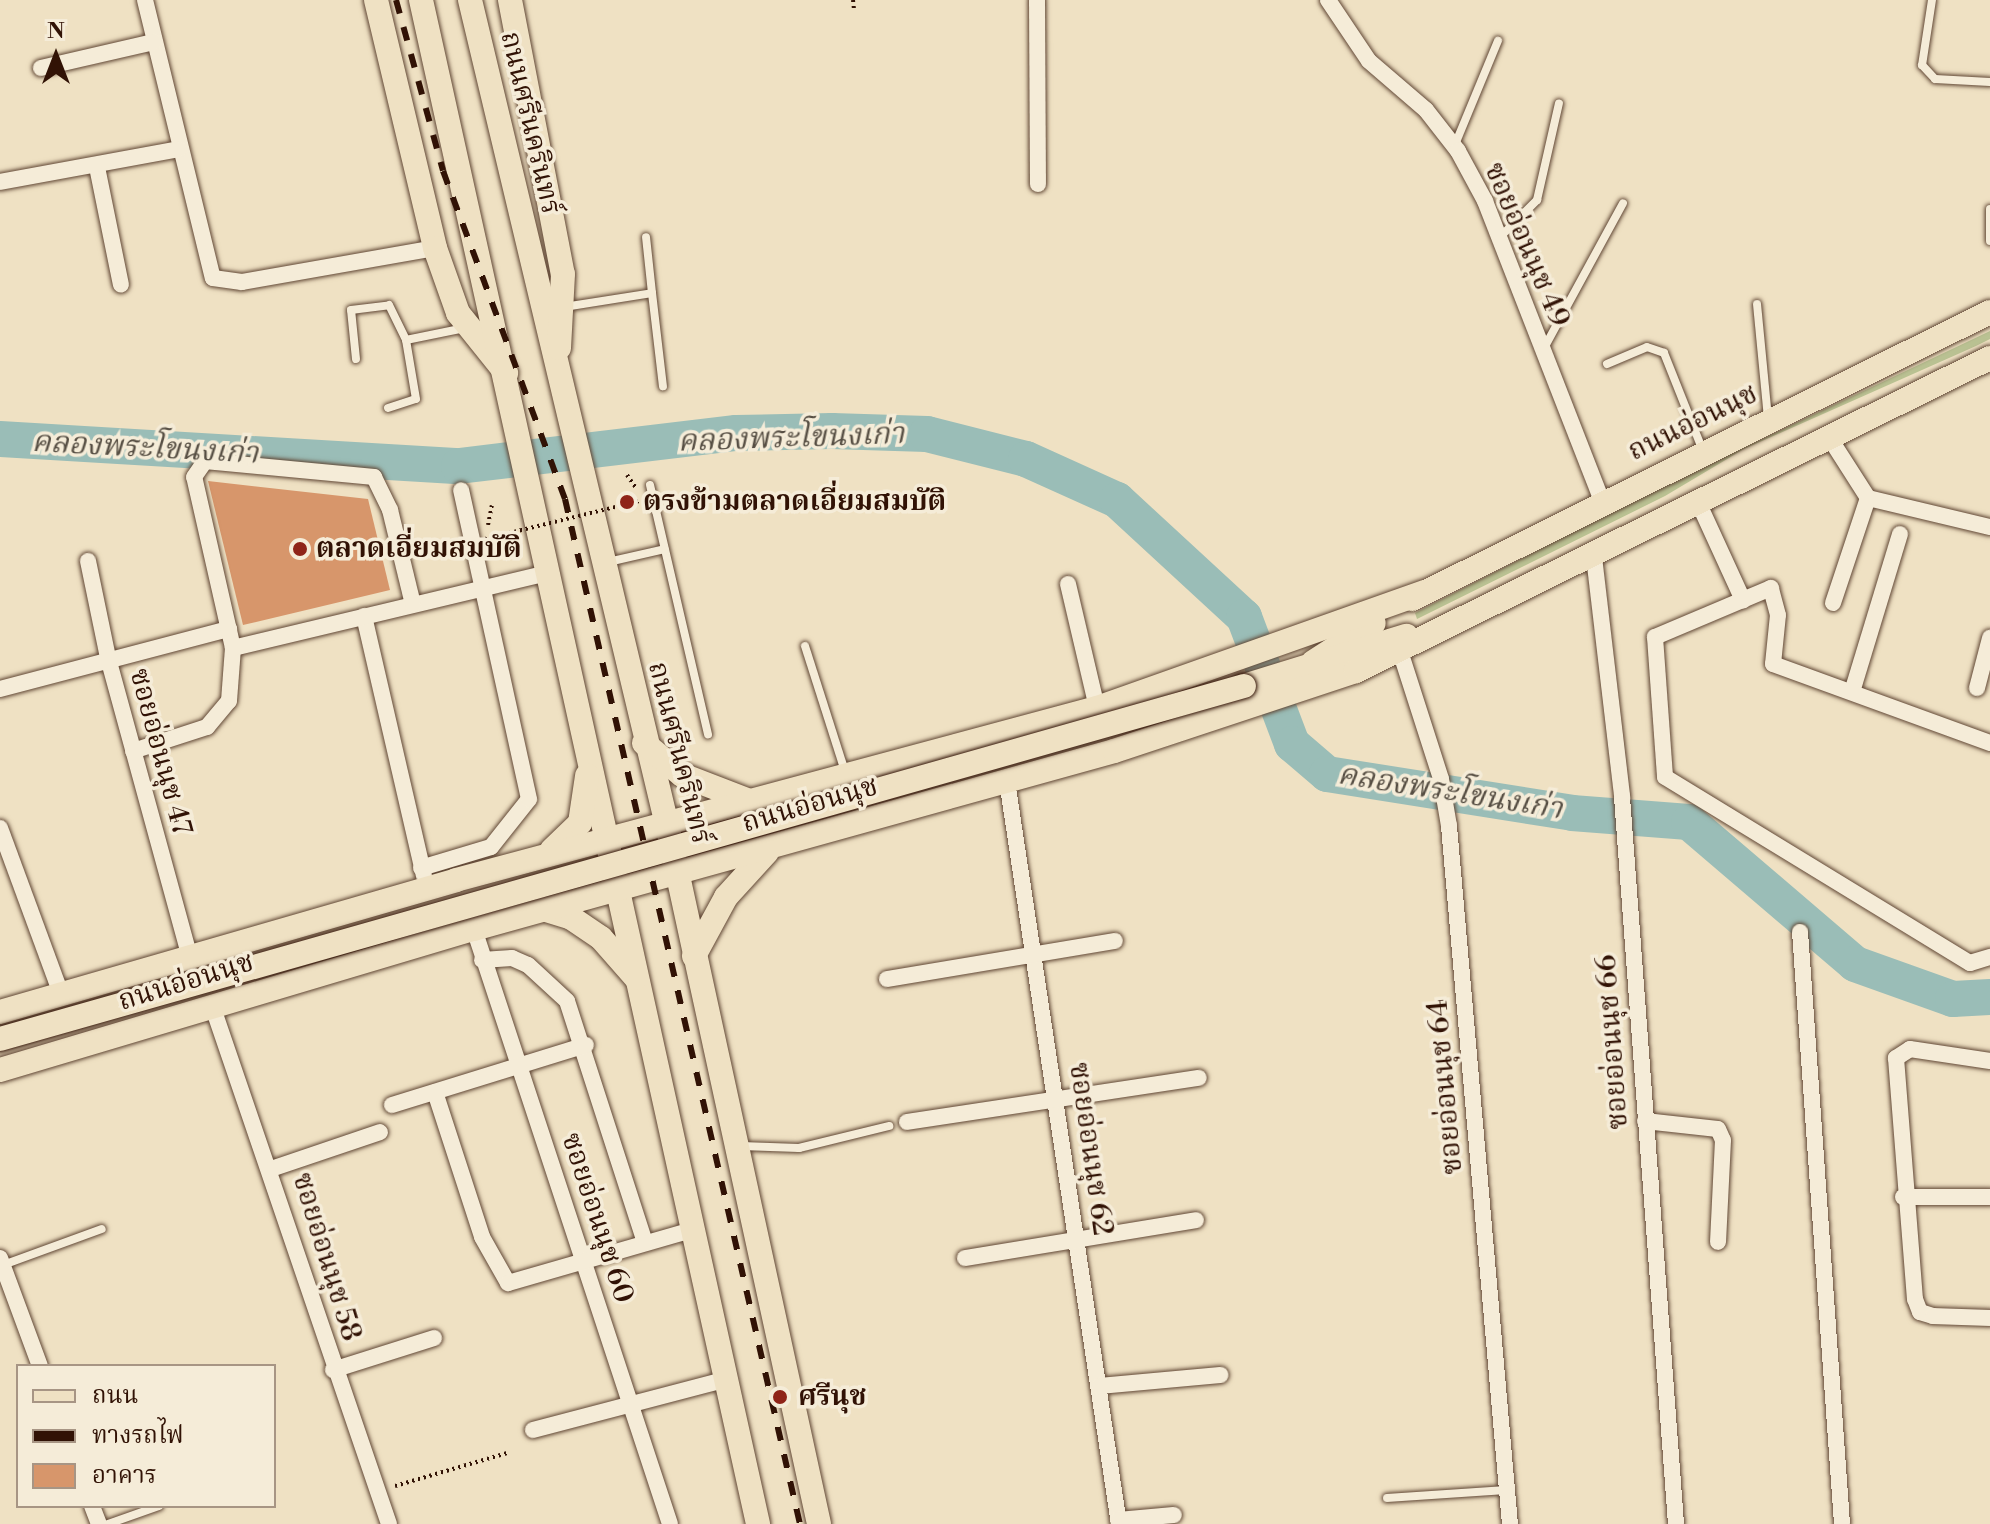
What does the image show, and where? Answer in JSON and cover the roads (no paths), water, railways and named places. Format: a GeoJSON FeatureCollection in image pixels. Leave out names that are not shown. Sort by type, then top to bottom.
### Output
{"type":"FeatureCollection","features":[{"type":"Feature","properties":{"kind":"main road"},"geometry":{"type":"LineString","coordinates":[[376,0],[435,248],[466,328],[506,373]]}},
{"type":"Feature","properties":{"kind":"main road"},"geometry":{"type":"LineString","coordinates":[[421,0],[522,443],[724,1380],[758,1524]]}},
{"type":"Feature","properties":{"kind":"main road","name":"ถนนศรีนครินทร์"},"geometry":{"type":"LineString","coordinates":[[470,0],[644,743],[667,825],[819,1524]]}},
{"type":"Feature","properties":{"kind":"main road"},"geometry":{"type":"LineString","coordinates":[[510,0],[563,274],[564,307],[557,364]]}},
{"type":"Feature","properties":{"kind":"main road","name":"ถนนอ่อนนุช"},"geometry":{"type":"LineString","coordinates":[[1313,662],[1425,592],[1602,501],[1990,312]]}},
{"type":"Feature","properties":{"kind":"main road","name":"ถนนอ่อนนุช"},"geometry":{"type":"LineString","coordinates":[[0,1070],[543,909],[772,848],[1184,730],[1356,671],[1400,651],[1441,626],[1594,557],[1990,358]]}},
{"type":"Feature","properties":{"kind":"main road","name":"ถนนอ่อนนุช"},"geometry":{"type":"LineString","coordinates":[[0,1012],[189,955],[424,878],[456,880],[754,803],[1097,708],[1425,592]]}},
{"type":"Feature","properties":{"kind":"main road","name":"ถนนอ่อนนุช"},"geometry":{"type":"LineString","coordinates":[[0,1039],[564,874],[1074,738],[1313,662],[1441,626]]}},
{"type":"Feature","properties":{"kind":"main road"},"geometry":{"type":"LineString","coordinates":[[644,743],[682,775],[754,803]]}},
{"type":"Feature","properties":{"kind":"main road"},"geometry":{"type":"LineString","coordinates":[[532,860],[564,843],[580,823],[589,753]]}},
{"type":"Feature","properties":{"kind":"main road"},"geometry":{"type":"LineString","coordinates":[[839,780],[817,812],[826,823],[843,827]]}},
{"type":"Feature","properties":{"kind":"main road"},"geometry":{"type":"LineString","coordinates":[[694,956],[745,869],[772,848]]}},
{"type":"Feature","properties":{"kind":"main road"},"geometry":{"type":"LineString","coordinates":[[456,880],[484,905],[474,929]]}},
{"type":"Feature","properties":{"kind":"main road"},"geometry":{"type":"LineString","coordinates":[[543,909],[570,917],[601,938],[637,980]]}},
{"type":"Feature","properties":{"kind":"street"},"geometry":{"type":"LineString","coordinates":[[145,0],[179,149],[217,281],[362,265],[435,248]]}},
{"type":"Feature","properties":{"kind":"street"},"geometry":{"type":"LineString","coordinates":[[1037,0],[1038,184]]}},
{"type":"Feature","properties":{"kind":"street","name":"ซอยอ่อนนุช 49"},"geometry":{"type":"LineString","coordinates":[[1328,0],[1369,61],[1426,110],[1454,147],[1499,238],[1602,501]]}},
{"type":"Feature","properties":{"kind":"street"},"geometry":{"type":"LineString","coordinates":[[41,68],[154,42]]}},
{"type":"Feature","properties":{"kind":"street"},"geometry":{"type":"LineString","coordinates":[[0,182],[97,167],[179,149]]}},
{"type":"Feature","properties":{"kind":"street"},"geometry":{"type":"LineString","coordinates":[[97,167],[121,285]]}},
{"type":"Feature","properties":{"kind":"street"},"geometry":{"type":"LineString","coordinates":[[1829,437],[1868,498],[1990,527]]}},
{"type":"Feature","properties":{"kind":"street"},"geometry":{"type":"LineString","coordinates":[[133,751],[207,727],[229,701],[233,648],[194,477],[205,461],[216,459],[374,477],[390,510],[413,604]]}},
{"type":"Feature","properties":{"kind":"street"},"geometry":{"type":"LineString","coordinates":[[364,616],[424,878],[491,847],[529,799],[461,490]]}},
{"type":"Feature","properties":{"kind":"street"},"geometry":{"type":"LineString","coordinates":[[1833,603],[1868,498]]}},
{"type":"Feature","properties":{"kind":"street"},"geometry":{"type":"LineString","coordinates":[[1699,504],[1743,600]]}},
{"type":"Feature","properties":{"kind":"street"},"geometry":{"type":"LineString","coordinates":[[1852,692],[1900,534]]}},
{"type":"Feature","properties":{"kind":"street","name":"ซอยอ่อนนุช 66"},"geometry":{"type":"LineString","coordinates":[[1594,557],[1622,797],[1676,1524]]}},
{"type":"Feature","properties":{"kind":"street","name":"ซอยอ่อนนุช 47"},"geometry":{"type":"LineString","coordinates":[[88,561],[108,658],[189,955]]}},
{"type":"Feature","properties":{"kind":"street"},"geometry":{"type":"LineString","coordinates":[[233,648],[549,573]]}},
{"type":"Feature","properties":{"kind":"street"},"geometry":{"type":"LineString","coordinates":[[1068,584],[1097,708]]}},
{"type":"Feature","properties":{"kind":"street"},"geometry":{"type":"LineString","coordinates":[[1990,743],[1773,664],[1778,615],[1771,588],[1655,637],[1665,777],[1970,963],[1990,957]]}},
{"type":"Feature","properties":{"kind":"street"},"geometry":{"type":"LineString","coordinates":[[0,689],[108,658],[229,629]]}},
{"type":"Feature","properties":{"kind":"street"},"geometry":{"type":"LineString","coordinates":[[1977,688],[1990,638]]}},
{"type":"Feature","properties":{"kind":"street","name":"ซอยอ่อนนุช 64"},"geometry":{"type":"LineString","coordinates":[[1400,651],[1441,779],[1449,826],[1510,1524]]}},
{"type":"Feature","properties":{"kind":"street","name":"ซอยอ่อนนุช 62"},"geometry":{"type":"LineString","coordinates":[[1007,781],[1119,1522]]}},
{"type":"Feature","properties":{"kind":"street"},"geometry":{"type":"LineString","coordinates":[[0,828],[61,994]]}},
{"type":"Feature","properties":{"kind":"street","name":"ซอยอ่อนนุช 60"},"geometry":{"type":"LineString","coordinates":[[474,929],[670,1524]]}},
{"type":"Feature","properties":{"kind":"street"},"geometry":{"type":"LineString","coordinates":[[1800,932],[1842,1524]]}},
{"type":"Feature","properties":{"kind":"street"},"geometry":{"type":"LineString","coordinates":[[887,979],[1035,951],[1115,941]]}},
{"type":"Feature","properties":{"kind":"street"},"geometry":{"type":"LineString","coordinates":[[482,960],[512,958],[545,977],[567,1001],[586,1045],[645,1243]]}},
{"type":"Feature","properties":{"kind":"street","name":"ซอยอ่อนนุช 58"},"geometry":{"type":"LineString","coordinates":[[212,1005],[271,1169],[333,1370],[389,1524]]}},
{"type":"Feature","properties":{"kind":"street"},"geometry":{"type":"LineString","coordinates":[[392,1105],[586,1045]]}},
{"type":"Feature","properties":{"kind":"street"},"geometry":{"type":"LineString","coordinates":[[1990,1061],[1902,1050],[1896,1058],[1903,1197],[1920,1312],[1990,1318]]}},
{"type":"Feature","properties":{"kind":"street"},"geometry":{"type":"LineString","coordinates":[[907,1122],[1056,1097],[1199,1078]]}},
{"type":"Feature","properties":{"kind":"street"},"geometry":{"type":"LineString","coordinates":[[435,1092],[499,1276],[515,1283],[692,1230]]}},
{"type":"Feature","properties":{"kind":"street"},"geometry":{"type":"LineString","coordinates":[[1645,1121],[1718,1129],[1723,1140],[1718,1242]]}},
{"type":"Feature","properties":{"kind":"street"},"geometry":{"type":"LineString","coordinates":[[271,1169],[380,1132]]}},
{"type":"Feature","properties":{"kind":"street"},"geometry":{"type":"LineString","coordinates":[[1903,1197],[1990,1197]]}},
{"type":"Feature","properties":{"kind":"street"},"geometry":{"type":"LineString","coordinates":[[965,1258],[1196,1220]]}},
{"type":"Feature","properties":{"kind":"street"},"geometry":{"type":"LineString","coordinates":[[1,1261],[39,1364]]}},
{"type":"Feature","properties":{"kind":"street"},"geometry":{"type":"LineString","coordinates":[[333,1370],[434,1338]]}},
{"type":"Feature","properties":{"kind":"street"},"geometry":{"type":"LineString","coordinates":[[1099,1386],[1221,1375]]}},
{"type":"Feature","properties":{"kind":"street"},"geometry":{"type":"LineString","coordinates":[[533,1430],[630,1402],[724,1380]]}},
{"type":"Feature","properties":{"kind":"street"},"geometry":{"type":"LineString","coordinates":[[1119,1522],[1174,1515]]}},
{"type":"Feature","properties":{"kind":"lane"},"geometry":{"type":"LineString","coordinates":[[1932,0],[1922,65],[1935,79],[1990,82]]}},
{"type":"Feature","properties":{"kind":"lane"},"geometry":{"type":"LineString","coordinates":[[1454,147],[1498,41]]}},
{"type":"Feature","properties":{"kind":"lane"},"geometry":{"type":"LineString","coordinates":[[1499,238],[1537,200],[1559,103]]}},
{"type":"Feature","properties":{"kind":"lane"},"geometry":{"type":"LineString","coordinates":[[1542,350],[1623,203]]}},
{"type":"Feature","properties":{"kind":"lane"},"geometry":{"type":"LineString","coordinates":[[1990,209],[1990,241]]}},
{"type":"Feature","properties":{"kind":"lane"},"geometry":{"type":"LineString","coordinates":[[646,237],[663,386]]}},
{"type":"Feature","properties":{"kind":"lane"},"geometry":{"type":"LineString","coordinates":[[564,307],[652,293]]}},
{"type":"Feature","properties":{"kind":"lane"},"geometry":{"type":"LineString","coordinates":[[1757,304],[1769,419]]}},
{"type":"Feature","properties":{"kind":"lane"},"geometry":{"type":"LineString","coordinates":[[356,359],[351,310],[389,305],[406,340],[416,399],[388,408]]}},
{"type":"Feature","properties":{"kind":"lane"},"geometry":{"type":"LineString","coordinates":[[406,340],[466,328]]}},
{"type":"Feature","properties":{"kind":"lane"},"geometry":{"type":"LineString","coordinates":[[1607,364],[1647,347],[1664,353],[1703,452]]}},
{"type":"Feature","properties":{"kind":"lane"},"geometry":{"type":"LineString","coordinates":[[650,485],[708,734]]}},
{"type":"Feature","properties":{"kind":"lane"},"geometry":{"type":"LineString","coordinates":[[603,563],[665,549]]}},
{"type":"Feature","properties":{"kind":"lane"},"geometry":{"type":"LineString","coordinates":[[805,646],[839,780]]}},
{"type":"Feature","properties":{"kind":"lane"},"geometry":{"type":"LineString","coordinates":[[736,1146],[799,1148],[889,1126]]}},
{"type":"Feature","properties":{"kind":"lane"},"geometry":{"type":"LineString","coordinates":[[1,1261],[102,1229]]}},
{"type":"Feature","properties":{"kind":"lane"},"geometry":{"type":"LineString","coordinates":[[1387,1498],[1507,1490]]}},
{"type":"Feature","properties":{"kind":"lane"},"geometry":{"type":"LineString","coordinates":[[108,1524],[153,1508]]}},
{"type":"Feature","properties":{"kind":"waterway","name":"คลองพระโขนงเก่า"},"geometry":{"type":"LineString","coordinates":[[0,439],[459,466],[736,433],[832,431],[927,434],[1026,459],[1117,500],[1244,617],[1292,744],[1327,774],[1572,813],[1689,822],[1855,964],[1953,999],[1990,997]]}},
{"type":"Feature","properties":{"kind":"railway"},"geometry":{"type":"LineString","coordinates":[[396,0],[443,171],[565,499],[800,1524]]}},
{"type":"Feature","properties":{"kind":"place","name":"ตรงข้ามตลาดเอี่ยมสมบัติ"},"geometry":{"type":"Point","coordinates":[627,502]}},
{"type":"Feature","properties":{"kind":"place","name":"ตลาดเอี่ยมสมบัติ"},"geometry":{"type":"Point","coordinates":[300,549]}},
{"type":"Feature","properties":{"kind":"place","name":"ศรีนุช"},"geometry":{"type":"Point","coordinates":[780,1397]}}]}
